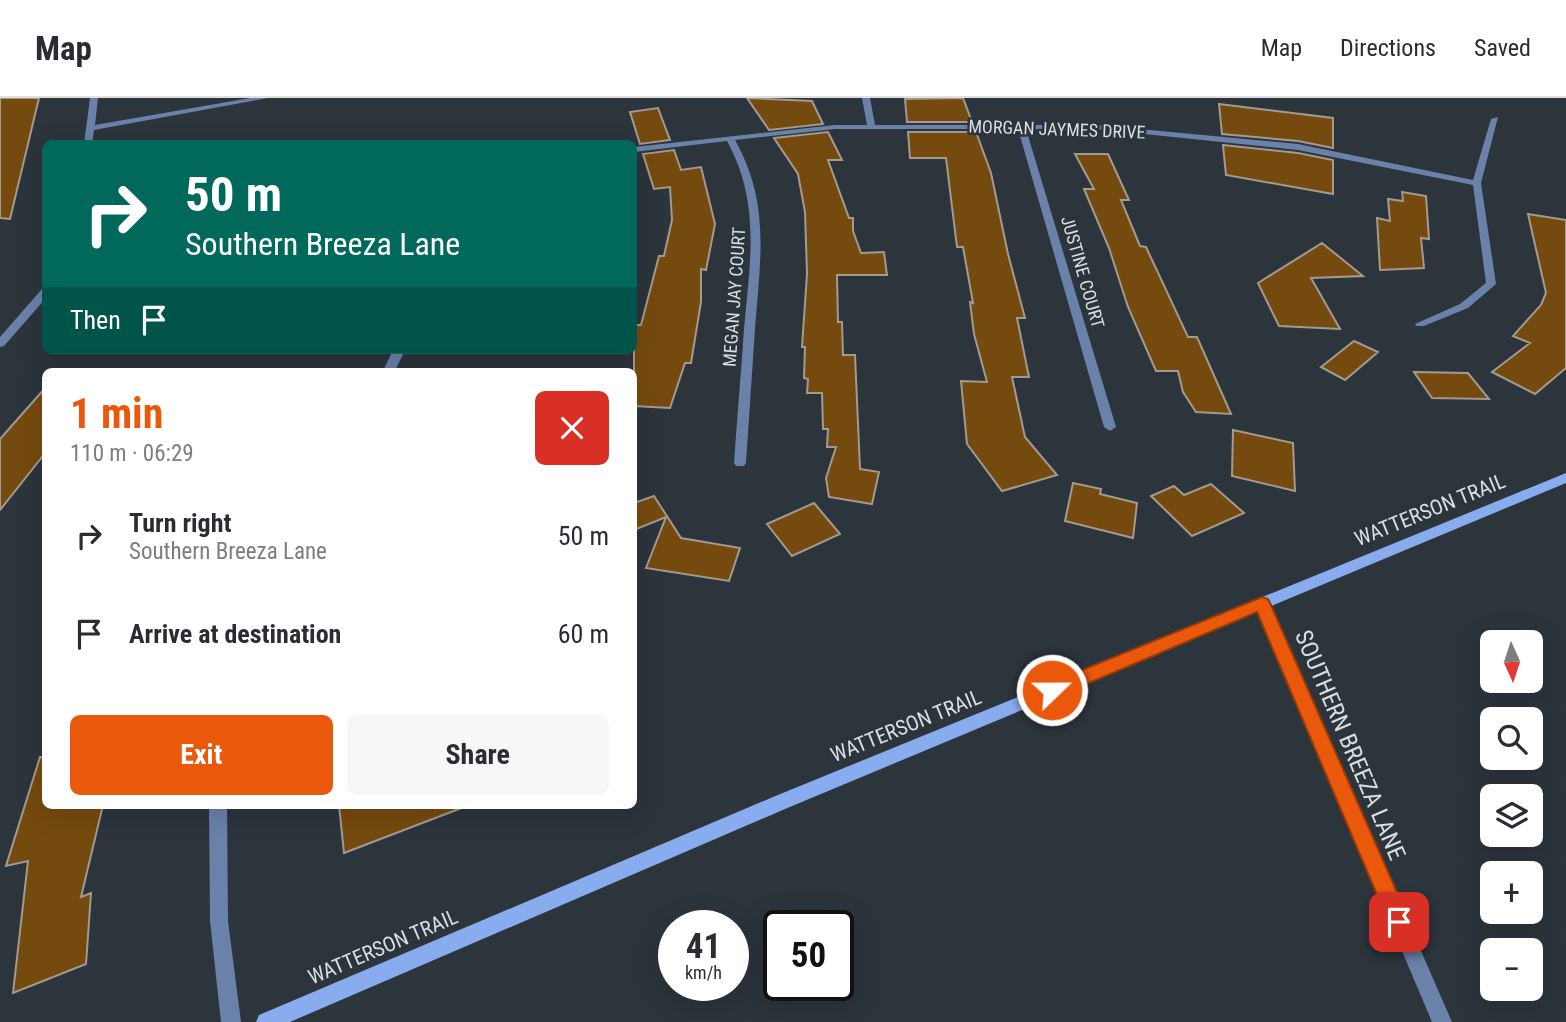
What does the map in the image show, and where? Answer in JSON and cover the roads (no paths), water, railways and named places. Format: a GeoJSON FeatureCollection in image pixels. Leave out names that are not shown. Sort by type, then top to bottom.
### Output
{"type":"FeatureCollection","features":[{"type":"Feature","properties":{"kind":"main road","name":"WATTERSON TRAIL"},"geometry":{"type":"LineString","coordinates":[[266,1022],[766,808],[1566,478]]}},
{"type":"Feature","properties":{"kind":"street"},"geometry":{"type":"LineString","coordinates":[[88,140],[94,98]]}},
{"type":"Feature","properties":{"kind":"street"},"geometry":{"type":"LineString","coordinates":[[90,128],[264,98]]}},
{"type":"Feature","properties":{"kind":"street"},"geometry":{"type":"LineString","coordinates":[[866,98],[871,125]]}},
{"type":"Feature","properties":{"kind":"street"},"geometry":{"type":"LineString","coordinates":[[1420,324],[1464,306],[1491,284],[1477,183],[1495,119]]}},
{"type":"Feature","properties":{"kind":"street","name":"MORGAN JAYMES DRIVE"},"geometry":{"type":"LineString","coordinates":[[637,149],[871,125],[1096,127],[1298,147],[1477,183]]}},
{"type":"Feature","properties":{"kind":"street","name":"JUSTINE COURT"},"geometry":{"type":"LineString","coordinates":[[1021,126],[1110,427]]}},
{"type":"Feature","properties":{"kind":"street","name":"MEGAN JAY COURT"},"geometry":{"type":"LineString","coordinates":[[729,138],[742,161],[752,193],[757,233],[740,463]]}},
{"type":"Feature","properties":{"kind":"street"},"geometry":{"type":"LineString","coordinates":[[0,344],[42,296]]}},
{"type":"Feature","properties":{"kind":"street","name":"SOUTHERN BREEZA LANE"},"geometry":{"type":"LineString","coordinates":[[1262,603],[1442,1022]]}},
{"type":"Feature","properties":{"kind":"street"},"geometry":{"type":"LineString","coordinates":[[219,809],[219,921],[230,1022]]}}]}
